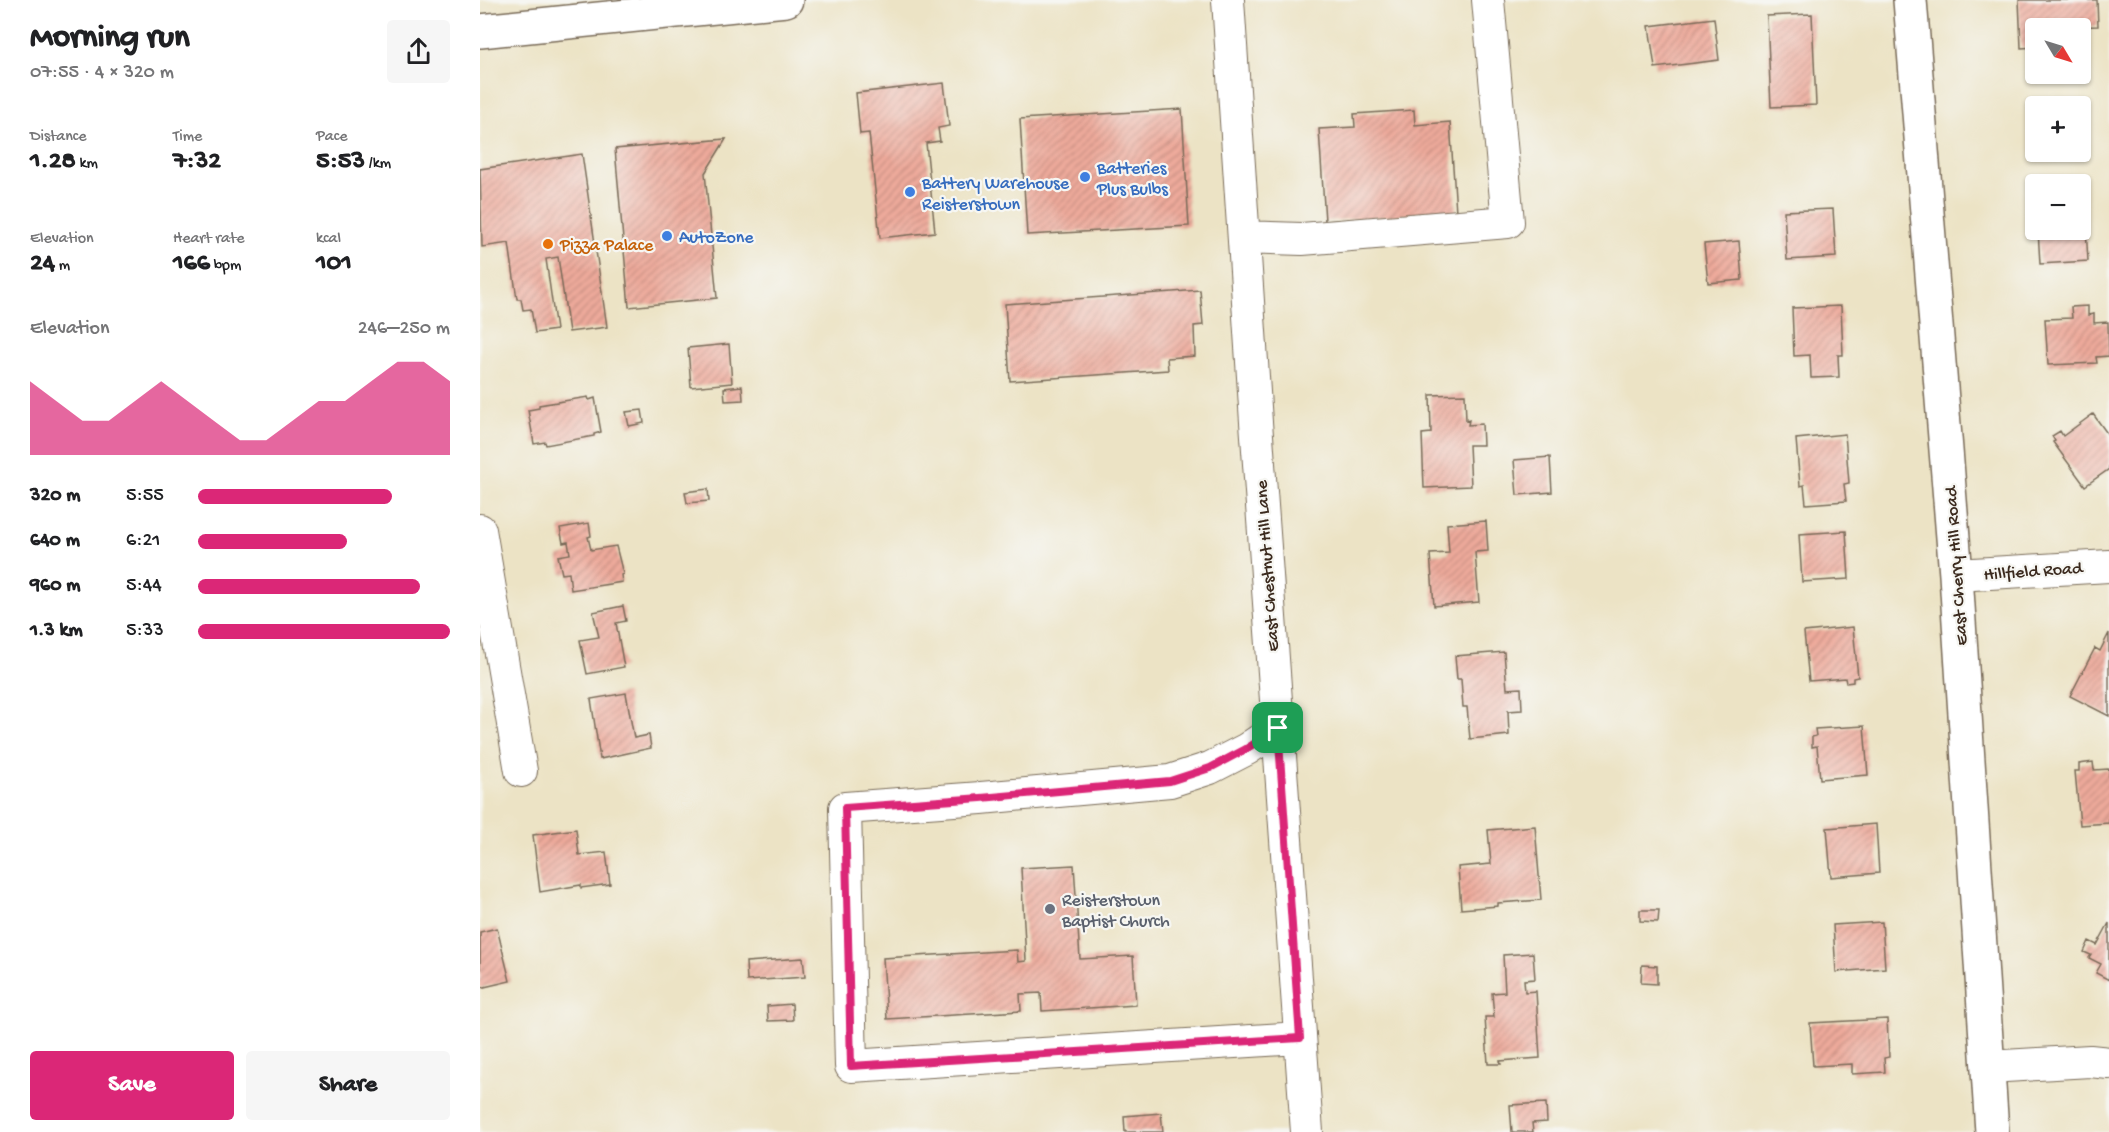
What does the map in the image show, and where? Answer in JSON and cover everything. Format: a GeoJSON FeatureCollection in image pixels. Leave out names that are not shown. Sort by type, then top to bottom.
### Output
{"type":"FeatureCollection","features":[{"type":"Feature","properties":{"kind":"main road"},"geometry":{"type":"LineString","coordinates":[[480,31],[740,2],[786,0]]}},
{"type":"Feature","properties":{"kind":"main road","name":"East Cherry Hill Road"},"geometry":{"type":"LineString","coordinates":[[1910,0],[1956,575],[1992,1132]]}},
{"type":"Feature","properties":{"kind":"street","name":"East Chestnut Hill Lane"},"geometry":{"type":"LineString","coordinates":[[1228,0],[1307,1132]]}},
{"type":"Feature","properties":{"kind":"street"},"geometry":{"type":"LineString","coordinates":[[1244,237],[1302,239],[1508,222],[1488,0]]}},
{"type":"Feature","properties":{"kind":"street"},"geometry":{"type":"LineString","coordinates":[[480,530],[521,771]]}},
{"type":"Feature","properties":{"kind":"street","name":"Hillfield Road"},"geometry":{"type":"LineString","coordinates":[[1956,575],[2109,566]]}},
{"type":"Feature","properties":{"kind":"street"},"geometry":{"type":"LineString","coordinates":[[1278,728],[1246,749],[1210,768],[1170,781],[845,808],[851,1066],[1300,1038]]}},
{"type":"Feature","properties":{"kind":"street"},"geometry":{"type":"LineString","coordinates":[[1988,1067],[2090,1061],[2109,1063]]}},
{"type":"Feature","properties":{"kind":"building"},"geometry":{"type":"Polygon","coordinates":[[[2019,0],[2097,0],[2098,26],[2091,26],[2091,18],[2025,18],[2025,48],[2021,48],[2019,0]]]}},
{"type":"Feature","properties":{"kind":"building"},"geometry":{"type":"Polygon","coordinates":[[[1812,14],[1816,105],[1771,107],[1767,16],[1812,14]]]}},
{"type":"Feature","properties":{"kind":"building"},"geometry":{"type":"Polygon","coordinates":[[[1714,18],[1719,60],[1655,68],[1649,26],[1714,18]]]}},
{"type":"Feature","properties":{"kind":"building"},"geometry":{"type":"Polygon","coordinates":[[[944,83],[949,126],[938,128],[940,141],[926,143],[935,232],[880,238],[869,133],[860,134],[856,93],[944,83]]]}},
{"type":"Feature","properties":{"kind":"building"},"geometry":{"type":"Polygon","coordinates":[[[1182,109],[1189,226],[1027,235],[1020,119],[1182,109]]]}},
{"type":"Feature","properties":{"kind":"building"},"geometry":{"type":"Polygon","coordinates":[[[1414,110],[1415,125],[1450,122],[1456,212],[1325,221],[1319,129],[1355,127],[1354,114],[1414,110]]]}},
{"type":"Feature","properties":{"kind":"building","name":"AutoZone"},"geometry":{"type":"Polygon","coordinates":[[[726,139],[705,173],[717,298],[629,307],[615,149],[726,139]]]}},
{"type":"Feature","properties":{"kind":"building"},"geometry":{"type":"Polygon","coordinates":[[[582,154],[607,327],[569,332],[558,257],[546,259],[556,330],[535,333],[531,309],[523,310],[521,299],[517,299],[509,243],[482,247],[480,169],[582,154]]]}},
{"type":"Feature","properties":{"kind":"building"},"geometry":{"type":"Polygon","coordinates":[[[1833,209],[1836,257],[1787,260],[1784,211],[1833,209]]]}},
{"type":"Feature","properties":{"kind":"building"},"geometry":{"type":"Polygon","coordinates":[[[2039,240],[2087,240],[2088,261],[2040,264],[2039,240]]]}},
{"type":"Feature","properties":{"kind":"building"},"geometry":{"type":"Polygon","coordinates":[[[1739,241],[1742,280],[1708,283],[1704,244],[1739,241]]]}},
{"type":"Feature","properties":{"kind":"building"},"geometry":{"type":"Polygon","coordinates":[[[1200,290],[1203,325],[1194,326],[1195,356],[1167,358],[1168,370],[1010,381],[1005,304],[1200,290]]]}},
{"type":"Feature","properties":{"kind":"building"},"geometry":{"type":"Polygon","coordinates":[[[1841,306],[1843,355],[1838,355],[1839,377],[1811,378],[1810,355],[1794,356],[1792,308],[1841,306]]]}},
{"type":"Feature","properties":{"kind":"building"},"geometry":{"type":"Polygon","coordinates":[[[2088,306],[2088,315],[2094,314],[2094,323],[2108,322],[2109,356],[2096,357],[2097,363],[2048,365],[2045,319],[2072,318],[2071,307],[2088,306]]]}},
{"type":"Feature","properties":{"kind":"building"},"geometry":{"type":"Polygon","coordinates":[[[729,344],[732,383],[691,387],[688,348],[729,344]]]}},
{"type":"Feature","properties":{"kind":"building"},"geometry":{"type":"Polygon","coordinates":[[[742,386],[743,400],[725,401],[724,388],[742,386]]]}},
{"type":"Feature","properties":{"kind":"building"},"geometry":{"type":"Polygon","coordinates":[[[1465,394],[1468,425],[1482,424],[1483,445],[1469,445],[1471,486],[1424,488],[1422,434],[1431,433],[1430,395],[1465,394]]]}},
{"type":"Feature","properties":{"kind":"building"},"geometry":{"type":"Polygon","coordinates":[[[588,397],[589,400],[595,398],[601,432],[594,436],[546,445],[545,442],[534,444],[528,410],[539,408],[539,405],[588,397]]]}},
{"type":"Feature","properties":{"kind":"building"},"geometry":{"type":"Polygon","coordinates":[[[642,410],[644,423],[629,426],[626,412],[642,410]]]}},
{"type":"Feature","properties":{"kind":"building"},"geometry":{"type":"Polygon","coordinates":[[[2093,414],[2109,436],[2109,469],[2085,486],[2053,442],[2055,441],[2052,436],[2060,431],[2063,436],[2093,414]]]}},
{"type":"Feature","properties":{"kind":"building"},"geometry":{"type":"Polygon","coordinates":[[[1845,434],[1849,483],[1844,484],[1846,501],[1806,504],[1804,485],[1800,486],[1796,439],[1845,434]]]}},
{"type":"Feature","properties":{"kind":"building"},"geometry":{"type":"Polygon","coordinates":[[[1550,457],[1552,492],[1517,495],[1514,460],[1550,457]]]}},
{"type":"Feature","properties":{"kind":"building"},"geometry":{"type":"Polygon","coordinates":[[[708,489],[709,501],[687,503],[685,492],[708,489]]]}},
{"type":"Feature","properties":{"kind":"building"},"geometry":{"type":"Polygon","coordinates":[[[1486,521],[1488,551],[1475,552],[1479,602],[1434,606],[1430,554],[1449,553],[1447,524],[1486,521]]]}},
{"type":"Feature","properties":{"kind":"building"},"geometry":{"type":"Polygon","coordinates":[[[589,523],[591,536],[588,537],[591,550],[616,546],[623,574],[621,575],[622,582],[571,590],[569,573],[562,574],[558,556],[570,554],[568,542],[563,543],[560,528],[589,523]]]}},
{"type":"Feature","properties":{"kind":"building"},"geometry":{"type":"Polygon","coordinates":[[[1846,531],[1849,579],[1802,582],[1799,534],[1846,531]]]}},
{"type":"Feature","properties":{"kind":"building"},"geometry":{"type":"Polygon","coordinates":[[[623,606],[626,621],[616,623],[624,667],[587,674],[580,640],[599,637],[593,612],[623,606]]]}},
{"type":"Feature","properties":{"kind":"building"},"geometry":{"type":"Polygon","coordinates":[[[1853,627],[1858,677],[1853,678],[1853,682],[1846,683],[1845,678],[1809,681],[1804,632],[1853,627]]]}},
{"type":"Feature","properties":{"kind":"building"},"geometry":{"type":"Polygon","coordinates":[[[2109,633],[2109,716],[2070,696],[2095,648],[2100,651],[2109,633]]]}},
{"type":"Feature","properties":{"kind":"building"},"geometry":{"type":"Polygon","coordinates":[[[1504,652],[1507,689],[1521,688],[1522,710],[1508,711],[1509,735],[1470,739],[1467,707],[1463,707],[1461,679],[1457,679],[1455,656],[1504,652]]]}},
{"type":"Feature","properties":{"kind":"building"},"geometry":{"type":"Polygon","coordinates":[[[626,693],[634,738],[649,735],[651,748],[600,759],[591,699],[626,693]]]}},
{"type":"Feature","properties":{"kind":"building"},"geometry":{"type":"Polygon","coordinates":[[[1864,726],[1868,775],[1820,779],[1817,746],[1812,747],[1812,737],[1816,736],[1815,729],[1864,726]]]}},
{"type":"Feature","properties":{"kind":"building"},"geometry":{"type":"Polygon","coordinates":[[[2093,762],[2094,770],[2109,769],[2109,823],[2080,825],[2075,771],[2079,771],[2079,764],[2093,762]]]}},
{"type":"Feature","properties":{"kind":"building"},"geometry":{"type":"Polygon","coordinates":[[[1876,824],[1879,873],[1831,877],[1827,828],[1876,824]]]}},
{"type":"Feature","properties":{"kind":"building"},"geometry":{"type":"Polygon","coordinates":[[[1535,826],[1541,900],[1498,903],[1498,906],[1461,909],[1458,867],[1491,864],[1488,830],[1535,826]]]}},
{"type":"Feature","properties":{"kind":"building"},"geometry":{"type":"Polygon","coordinates":[[[576,829],[579,855],[606,852],[610,884],[581,888],[581,885],[540,892],[533,835],[576,829]]]}},
{"type":"Feature","properties":{"kind":"building","name":"Reisterstown Baptist Church"},"geometry":{"type":"Polygon","coordinates":[[[1074,865],[1080,959],[1133,956],[1136,1005],[1042,1011],[1041,993],[1020,994],[1021,1011],[887,1019],[883,958],[1017,950],[1018,962],[1026,961],[1021,868],[1074,865]]]}},
{"type":"Feature","properties":{"kind":"building"},"geometry":{"type":"Polygon","coordinates":[[[1640,910],[1659,910],[1658,922],[1640,921],[1640,910]]]}},
{"type":"Feature","properties":{"kind":"building"},"geometry":{"type":"Polygon","coordinates":[[[1882,922],[1885,968],[1836,972],[1833,925],[1882,922]]]}},
{"type":"Feature","properties":{"kind":"building"},"geometry":{"type":"Polygon","coordinates":[[[2109,923],[2109,980],[2096,973],[2101,964],[2089,958],[2091,955],[2084,952],[2089,941],[2097,945],[2109,923]]]}},
{"type":"Feature","properties":{"kind":"building"},"geometry":{"type":"Polygon","coordinates":[[[497,928],[510,981],[480,988],[480,932],[497,928]]]}},
{"type":"Feature","properties":{"kind":"building"},"geometry":{"type":"Polygon","coordinates":[[[1533,953],[1535,979],[1524,980],[1525,992],[1536,991],[1540,1058],[1488,1064],[1485,1017],[1494,1017],[1492,993],[1505,992],[1503,955],[1533,953]]]}},
{"type":"Feature","properties":{"kind":"building"},"geometry":{"type":"Polygon","coordinates":[[[803,958],[805,977],[747,981],[746,962],[803,958]]]}},
{"type":"Feature","properties":{"kind":"building"},"geometry":{"type":"Polygon","coordinates":[[[1642,965],[1657,966],[1657,984],[1641,983],[1642,965]]]}},
{"type":"Feature","properties":{"kind":"building"},"geometry":{"type":"Polygon","coordinates":[[[792,1004],[793,1020],[768,1021],[767,1006],[792,1004]]]}},
{"type":"Feature","properties":{"kind":"building"},"geometry":{"type":"Polygon","coordinates":[[[1887,1019],[1889,1057],[1884,1058],[1885,1072],[1852,1074],[1852,1064],[1813,1066],[1810,1023],[1887,1019]]]}},
{"type":"Feature","properties":{"kind":"building"},"geometry":{"type":"Polygon","coordinates":[[[1546,1103],[1547,1122],[1532,1123],[1533,1132],[1512,1132],[1510,1105],[1546,1103]]]}},
{"type":"Feature","properties":{"kind":"building"},"geometry":{"type":"Polygon","coordinates":[[[1161,1113],[1163,1132],[1125,1132],[1124,1116],[1161,1113]]]}},
{"type":"Feature","properties":{"kind":"place","name":"Batteries Plus Bulbs"},"geometry":{"type":"Point","coordinates":[1085,177]}},
{"type":"Feature","properties":{"kind":"place","name":"Battery Warehouse Reisterstown"},"geometry":{"type":"Point","coordinates":[910,192]}},
{"type":"Feature","properties":{"kind":"place","name":"AutoZone"},"geometry":{"type":"Point","coordinates":[667,236]}},
{"type":"Feature","properties":{"kind":"place","name":"Pizza Palace"},"geometry":{"type":"Point","coordinates":[548,244]}},
{"type":"Feature","properties":{"kind":"place","name":"Reisterstown Baptist Church"},"geometry":{"type":"Point","coordinates":[1050,909]}},
{"type":"Feature","properties":{"kind":"route"},"geometry":{"type":"LineString","coordinates":[[1278,728],[1300,1038],[851,1066],[845,808],[1170,781],[1210,768],[1246,749],[1278,728]]}}]}
